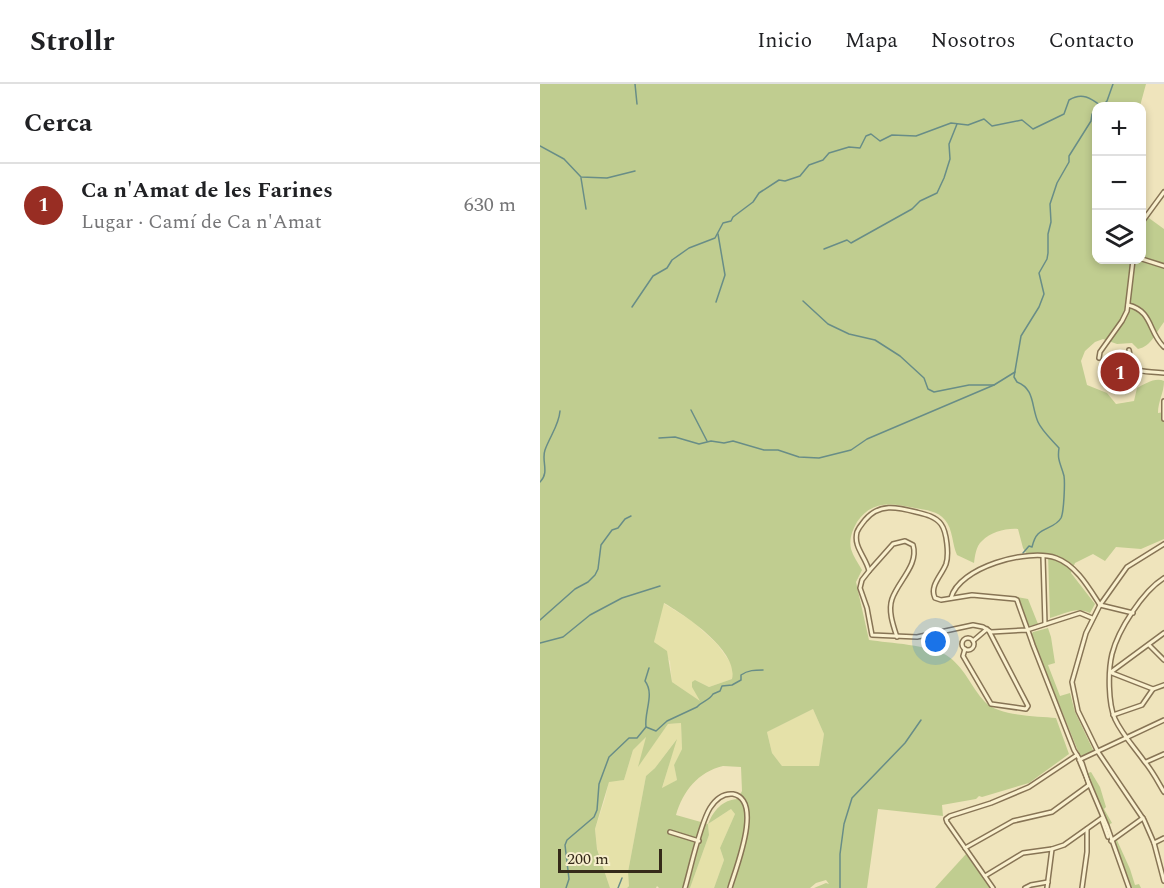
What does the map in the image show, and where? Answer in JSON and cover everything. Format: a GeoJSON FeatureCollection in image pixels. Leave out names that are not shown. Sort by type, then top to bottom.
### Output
{"type":"FeatureCollection","features":[{"type":"Feature","properties":{"kind":"street"},"geometry":{"type":"LineString","coordinates":[[1146,217],[1164,192]]}},
{"type":"Feature","properties":{"kind":"street"},"geometry":{"type":"LineString","coordinates":[[1146,260],[1164,266]]}},
{"type":"Feature","properties":{"kind":"street"},"geometry":{"type":"LineString","coordinates":[[1099,358],[1104,345],[1122,321],[1128,305],[1133,264]]}},
{"type":"Feature","properties":{"kind":"street"},"geometry":{"type":"LineString","coordinates":[[1128,305],[1137,307],[1145,313],[1155,335],[1164,347]]}},
{"type":"Feature","properties":{"kind":"street"},"geometry":{"type":"LineString","coordinates":[[1129,350],[1131,364],[1136,369],[1164,373]]}},
{"type":"Feature","properties":{"kind":"street"},"geometry":{"type":"LineString","coordinates":[[1164,401],[1164,419]]}},
{"type":"Feature","properties":{"kind":"street"},"geometry":{"type":"LineString","coordinates":[[869,571],[867,561],[858,547],[857,535],[860,527],[871,514],[879,509],[893,507],[927,515],[937,520],[943,528],[947,554],[933,595],[939,599],[972,595],[1015,598],[1128,888]]}},
{"type":"Feature","properties":{"kind":"street"},"geometry":{"type":"LineString","coordinates":[[897,637],[891,617],[891,602],[914,559],[913,545],[905,541],[893,544],[862,580],[860,588],[867,608],[872,635],[897,637],[925,636],[974,625],[988,630],[1027,630],[1075,613],[1092,618]]}},
{"type":"Feature","properties":{"kind":"street"},"geometry":{"type":"LineString","coordinates":[[1164,544],[1127,567],[1100,605],[1092,618],[1075,666],[1072,689],[1082,720],[1098,752],[1143,818],[1154,843],[1164,881]]}},
{"type":"Feature","properties":{"kind":"street"},"geometry":{"type":"LineString","coordinates":[[951,598],[954,591],[969,575],[1020,556],[1057,558],[1075,571],[1100,605],[1133,613]]}},
{"type":"Feature","properties":{"kind":"street"},"geometry":{"type":"LineString","coordinates":[[1043,557],[1045,624]]}},
{"type":"Feature","properties":{"kind":"street"},"geometry":{"type":"LineString","coordinates":[[1164,578],[1147,594],[1133,613],[1115,646],[1112,656],[1110,698],[1113,716],[1164,792]]}},
{"type":"Feature","properties":{"kind":"street"},"geometry":{"type":"LineString","coordinates":[[973,641],[988,630]]}},
{"type":"Feature","properties":{"kind":"street"},"geometry":{"type":"LineString","coordinates":[[973,641],[967,638],[963,640],[962,645],[965,649],[963,656],[991,704],[1026,709],[1028,706],[988,630]]}},
{"type":"Feature","properties":{"kind":"street"},"geometry":{"type":"LineString","coordinates":[[1111,672],[1164,633]]}},
{"type":"Feature","properties":{"kind":"street"},"geometry":{"type":"LineString","coordinates":[[965,649],[969,650],[973,647],[973,641]]}},
{"type":"Feature","properties":{"kind":"street"},"geometry":{"type":"LineString","coordinates":[[1149,645],[1164,660]]}},
{"type":"Feature","properties":{"kind":"street"},"geometry":{"type":"LineString","coordinates":[[1111,672],[1153,689]]}},
{"type":"Feature","properties":{"kind":"street"},"geometry":{"type":"LineString","coordinates":[[1113,716],[1142,705],[1153,689],[1164,685]]}},
{"type":"Feature","properties":{"kind":"street"},"geometry":{"type":"LineString","coordinates":[[1079,760],[1164,720]]}},
{"type":"Feature","properties":{"kind":"street"},"geometry":{"type":"LineString","coordinates":[[1146,762],[1164,753]]}},
{"type":"Feature","properties":{"kind":"street"},"geometry":{"type":"LineString","coordinates":[[993,888],[946,819],[1029,787],[1077,755]]}},
{"type":"Feature","properties":{"kind":"street"},"geometry":{"type":"LineString","coordinates":[[965,848],[1013,821],[1052,812],[1089,785]]}},
{"type":"Feature","properties":{"kind":"street"},"geometry":{"type":"LineString","coordinates":[[685,888],[707,814],[716,801],[730,794],[743,800],[747,812],[747,824],[730,888]]}},
{"type":"Feature","properties":{"kind":"street"},"geometry":{"type":"LineString","coordinates":[[985,876],[1023,853],[1064,845],[1102,818]]}},
{"type":"Feature","properties":{"kind":"street"},"geometry":{"type":"LineString","coordinates":[[1110,839],[1143,818]]}},
{"type":"Feature","properties":{"kind":"street"},"geometry":{"type":"LineString","coordinates":[[1082,888],[1087,852],[1087,829]]}},
{"type":"Feature","properties":{"kind":"street"},"geometry":{"type":"LineString","coordinates":[[670,832],[699,841]]}},
{"type":"Feature","properties":{"kind":"street"},"geometry":{"type":"LineString","coordinates":[[1154,843],[1164,838]]}},
{"type":"Feature","properties":{"kind":"street"},"geometry":{"type":"LineString","coordinates":[[1047,888],[1052,849]]}},
{"type":"Feature","properties":{"kind":"street"},"geometry":{"type":"LineString","coordinates":[[1025,888],[1048,882]]}},
{"type":"Feature","properties":{"kind":"shaded area"},"geometry":{"type":"Polygon","coordinates":[[[663,603],[692,621],[717,644],[732,665],[734,672],[732,679],[709,687],[695,680],[701,702],[672,682],[670,661],[654,642],[663,603]]]}},
{"type":"Feature","properties":{"kind":"shaded area"},"geometry":{"type":"Polygon","coordinates":[[[813,709],[824,734],[819,766],[782,766],[772,753],[767,732],[813,709]]]}},
{"type":"Feature","properties":{"kind":"shaded area"},"geometry":{"type":"Polygon","coordinates":[[[681,723],[682,749],[674,765],[677,780],[662,789],[676,740],[646,776],[628,872],[629,886],[610,888],[597,848],[595,829],[609,781],[624,780],[633,750],[647,736],[639,765],[668,724],[681,723]]]}},
{"type":"Feature","properties":{"kind":"shaded area"},"geometry":{"type":"Polygon","coordinates":[[[731,809],[735,814],[720,848],[724,860],[714,888],[690,888],[709,835],[708,824],[731,809]]]}},
{"type":"Feature","properties":{"kind":"green space"},"geometry":{"type":"Polygon","coordinates":[[[540,84],[1146,84],[1141,102],[1092,102],[1092,264],[1146,264],[1146,216],[1164,229],[1164,322],[1150,342],[1143,347],[1138,349],[1132,343],[1117,344],[1103,339],[1095,342],[1085,351],[1081,361],[1087,385],[1107,393],[1116,404],[1134,401],[1137,388],[1147,383],[1154,380],[1164,381],[1158,413],[1164,412],[1164,539],[1141,549],[1116,547],[1105,561],[1093,554],[1075,563],[1071,573],[1095,604],[1090,613],[1075,610],[1050,618],[1048,554],[1026,553],[1018,529],[999,531],[986,538],[978,546],[974,563],[957,555],[950,528],[939,515],[927,510],[890,504],[876,507],[863,515],[855,525],[850,545],[862,570],[856,582],[869,640],[920,647],[946,655],[958,665],[980,696],[991,707],[1008,713],[1056,718],[1069,754],[1029,783],[979,796],[976,799],[942,805],[943,816],[878,809],[867,888],[814,888],[829,884],[826,880],[810,888],[714,888],[724,860],[720,848],[735,814],[731,809],[708,824],[709,835],[690,888],[659,888],[657,886],[656,888],[627,888],[646,776],[677,739],[662,788],[677,780],[674,765],[682,749],[681,723],[668,724],[638,767],[646,737],[633,750],[624,780],[609,782],[595,829],[597,849],[610,888],[540,888],[540,84]],[[664,603],[654,642],[667,651],[672,682],[700,701],[692,687],[692,682],[695,680],[709,687],[732,679],[732,668],[719,646],[684,616],[664,603]],[[813,709],[767,732],[772,753],[782,766],[819,766],[824,734],[813,709]],[[723,766],[699,778],[687,791],[676,815],[708,824],[719,807],[727,801],[738,799],[742,791],[741,767],[723,766]]]}},
{"type":"Feature","properties":{"kind":"green space"},"geometry":{"type":"Polygon","coordinates":[[[1017,597],[1028,599],[1038,624],[1028,625],[1017,597]]]}},
{"type":"Feature","properties":{"kind":"green space"},"geometry":{"type":"Polygon","coordinates":[[[1048,628],[1055,663],[1048,665],[1060,696],[1070,693],[1075,712],[1094,752],[1080,756],[1031,635],[1033,632],[1048,628]]]}},
{"type":"Feature","properties":{"kind":"green space"},"geometry":{"type":"Polygon","coordinates":[[[1091,772],[1100,787],[1106,807],[1104,809],[1112,823],[1108,825],[1088,773],[1091,772]]]}},
{"type":"Feature","properties":{"kind":"green space"},"geometry":{"type":"Polygon","coordinates":[[[1116,838],[1135,885],[1139,884],[1141,888],[1132,888],[1113,841],[1116,838]]]}},
{"type":"Feature","properties":{"kind":"green space"},"geometry":{"type":"Polygon","coordinates":[[[966,854],[991,888],[935,888],[966,854]]]}},
{"type":"Feature","properties":{"kind":"waterway"},"geometry":{"type":"LineString","coordinates":[[635,84],[637,104]]}},
{"type":"Feature","properties":{"kind":"waterway"},"geometry":{"type":"LineString","coordinates":[[1106,102],[1113,84]]}},
{"type":"Feature","properties":{"kind":"waterway"},"geometry":{"type":"LineString","coordinates":[[632,307],[653,276],[667,268],[672,260],[689,248],[715,238],[723,223],[731,221],[753,202],[759,193],[779,180],[785,181],[800,176],[809,165],[823,160],[829,153],[849,147],[860,148],[866,136],[871,134],[880,141],[892,135],[916,136],[951,123],[968,125],[984,119],[992,126],[1022,120],[1033,129],[1064,114],[1069,100],[1078,96],[1095,102]]}},
{"type":"Feature","properties":{"kind":"waterway"},"geometry":{"type":"LineString","coordinates":[[1023,553],[1029,546],[1032,547],[1038,534],[1061,518],[1064,504],[1064,476],[1059,459],[1059,448],[1040,425],[1027,389],[1014,377],[1021,336],[1039,307],[1044,294],[1039,273],[1048,253],[1050,204],[1057,183],[1069,162],[1069,156],[1091,121],[1092,114]]}},
{"type":"Feature","properties":{"kind":"waterway"},"geometry":{"type":"LineString","coordinates":[[824,249],[847,240],[851,243],[937,193],[950,159],[949,144],[957,124]]}},
{"type":"Feature","properties":{"kind":"waterway"},"geometry":{"type":"LineString","coordinates":[[540,146],[564,159],[581,177],[607,178],[635,171]]}},
{"type":"Feature","properties":{"kind":"waterway"},"geometry":{"type":"LineString","coordinates":[[581,178],[586,209]]}},
{"type":"Feature","properties":{"kind":"waterway"},"geometry":{"type":"LineString","coordinates":[[716,302],[725,275],[718,234]]}},
{"type":"Feature","properties":{"kind":"waterway"},"geometry":{"type":"LineString","coordinates":[[803,301],[828,324],[849,334],[875,340],[900,356],[924,378],[928,389],[934,392],[969,385],[994,385],[1015,372]]}},
{"type":"Feature","properties":{"kind":"waterway"},"geometry":{"type":"LineString","coordinates":[[659,438],[675,437],[699,444],[711,441],[724,443],[733,441],[764,450],[778,450],[799,457],[819,458],[851,450],[867,439],[994,385]]}},
{"type":"Feature","properties":{"kind":"waterway"},"geometry":{"type":"LineString","coordinates":[[691,410],[707,441]]}},
{"type":"Feature","properties":{"kind":"waterway"},"geometry":{"type":"LineString","coordinates":[[540,482],[545,470],[545,450],[560,411]]}},
{"type":"Feature","properties":{"kind":"waterway"},"geometry":{"type":"LineString","coordinates":[[540,620],[575,589],[595,575],[601,545],[612,530],[618,528],[625,519],[631,516]]}},
{"type":"Feature","properties":{"kind":"waterway"},"geometry":{"type":"LineString","coordinates":[[540,643],[563,637],[590,615],[622,598],[660,586]]}},
{"type":"Feature","properties":{"kind":"waterway"},"geometry":{"type":"LineString","coordinates":[[646,727],[649,692],[645,681],[649,668]]}},
{"type":"Feature","properties":{"kind":"waterway"},"geometry":{"type":"LineString","coordinates":[[566,888],[569,879],[565,845],[567,840],[594,817],[597,810],[599,784],[609,757],[629,738],[637,738],[646,727],[656,731],[667,721],[697,707],[720,691],[722,686],[732,685],[741,680],[741,675],[744,673],[763,670]]}},
{"type":"Feature","properties":{"kind":"waterway"},"geometry":{"type":"LineString","coordinates":[[840,888],[840,854],[844,824],[852,798],[905,743],[921,720]]}},
{"type":"Feature","properties":{"kind":"waterway"},"geometry":{"type":"LineString","coordinates":[[618,888],[622,878]]}},
{"type":"Feature","properties":{"kind":"place","name":"Ca n'Amat de les Farines"},"geometry":{"type":"Point","coordinates":[1120,372]}}]}
